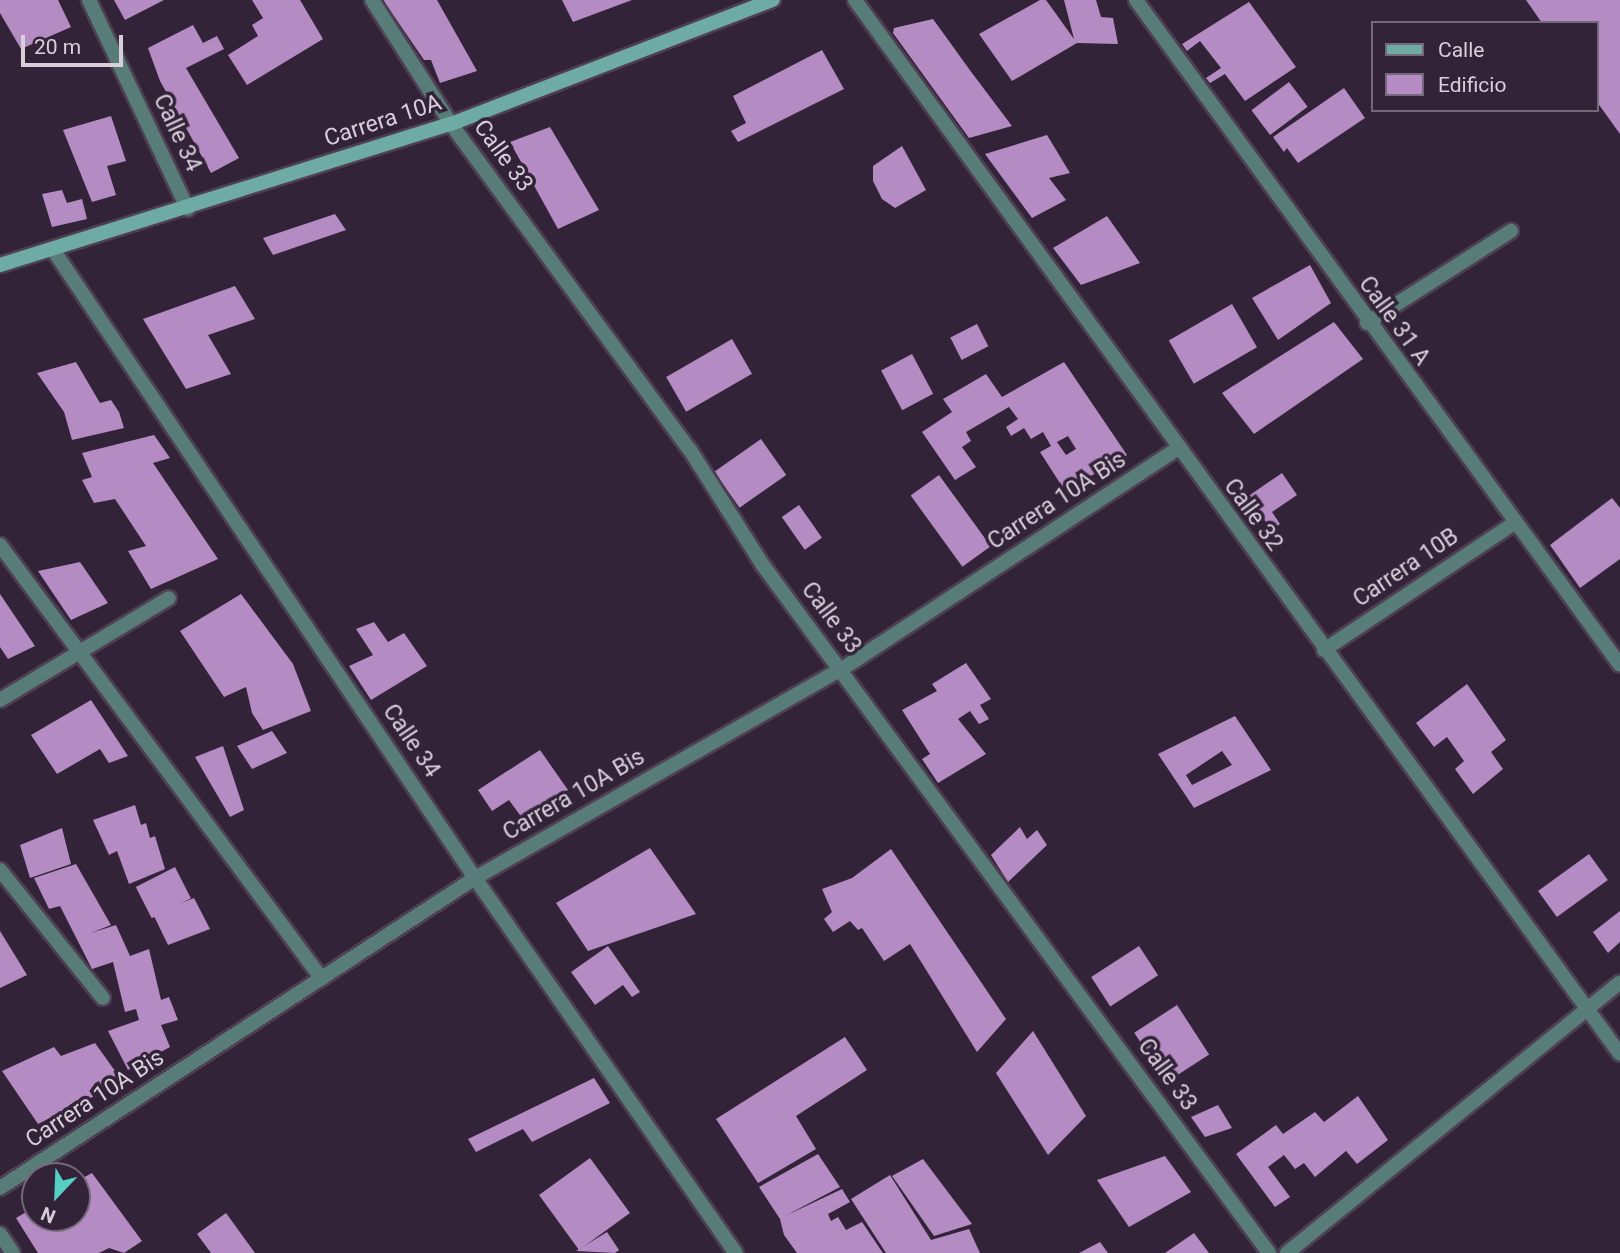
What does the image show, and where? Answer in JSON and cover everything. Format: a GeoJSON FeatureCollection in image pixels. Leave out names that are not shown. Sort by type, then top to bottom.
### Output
{"type":"FeatureCollection","features":[{"type":"Feature","properties":{"kind":"street","name":"Calle 34"},"geometry":{"type":"LineString","coordinates":[[89,0],[188,209]]}},
{"type":"Feature","properties":{"kind":"street","name":"Calle 33"},"geometry":{"type":"LineString","coordinates":[[372,0],[451,124],[842,669],[1269,1253]]}},
{"type":"Feature","properties":{"kind":"street","name":"Carrera 10A"},"geometry":{"type":"LineString","coordinates":[[0,265],[54,251],[451,124],[773,0]]}},
{"type":"Feature","properties":{"kind":"street","name":"Calle 32"},"geometry":{"type":"LineString","coordinates":[[855,0],[1176,450],[1620,1054]]}},
{"type":"Feature","properties":{"kind":"street","name":"Calle 31 A"},"geometry":{"type":"LineString","coordinates":[[1136,0],[1513,524],[1620,665]]}},
{"type":"Feature","properties":{"kind":"street"},"geometry":{"type":"LineString","coordinates":[[1367,323],[1511,231]]}},
{"type":"Feature","properties":{"kind":"street","name":"Calle 34"},"geometry":{"type":"LineString","coordinates":[[54,251],[475,878],[736,1253]]}},
{"type":"Feature","properties":{"kind":"street","name":"Carrera 10A Bis"},"geometry":{"type":"LineString","coordinates":[[0,1188],[475,878],[842,669],[1176,450]]}},
{"type":"Feature","properties":{"kind":"street","name":"Carrera 10B"},"geometry":{"type":"LineString","coordinates":[[1324,650],[1513,524]]}},
{"type":"Feature","properties":{"kind":"street"},"geometry":{"type":"LineString","coordinates":[[0,545],[322,979]]}},
{"type":"Feature","properties":{"kind":"street"},"geometry":{"type":"LineString","coordinates":[[0,700],[169,598]]}},
{"type":"Feature","properties":{"kind":"street"},"geometry":{"type":"LineString","coordinates":[[0,870],[103,998]]}},
{"type":"Feature","properties":{"kind":"street"},"geometry":{"type":"LineString","coordinates":[[1286,1253],[1620,982]]}},
{"type":"Feature","properties":{"kind":"street"},"geometry":{"type":"LineString","coordinates":[[0,1234],[13,1253]]}},
{"type":"Feature","properties":{"kind":"building"},"geometry":{"type":"Polygon","coordinates":[[[0,0],[58,0],[71,27],[21,49],[0,13],[0,0]]]}},
{"type":"Feature","properties":{"kind":"building"},"geometry":{"type":"Polygon","coordinates":[[[114,0],[164,0],[125,20],[114,0]]]}},
{"type":"Feature","properties":{"kind":"building"},"geometry":{"type":"Polygon","coordinates":[[[252,0],[300,0],[323,39],[247,85],[228,55],[258,36],[252,25],[263,18],[252,0]]]}},
{"type":"Feature","properties":{"kind":"building"},"geometry":{"type":"Polygon","coordinates":[[[383,0],[437,0],[477,71],[440,83],[431,60],[424,60],[383,0]]]}},
{"type":"Feature","properties":{"kind":"building"},"geometry":{"type":"Polygon","coordinates":[[[562,0],[632,0],[573,22],[562,0]]]}},
{"type":"Feature","properties":{"kind":"building"},"geometry":{"type":"Polygon","coordinates":[[[1040,0],[1046,0],[1074,39],[1064,0],[1096,0],[1101,17],[1113,18],[1118,44],[1077,43],[1012,81],[979,34],[1040,0]]]}},
{"type":"Feature","properties":{"kind":"building"},"geometry":{"type":"Polygon","coordinates":[[[1526,0],[1620,0],[1620,134],[1599,105],[1599,21],[1541,21],[1526,0]]]}},
{"type":"Feature","properties":{"kind":"building"},"geometry":{"type":"Polygon","coordinates":[[[1249,2],[1296,67],[1245,101],[1225,74],[1210,83],[1206,78],[1221,68],[1200,41],[1187,51],[1182,44],[1249,2]]]}},
{"type":"Feature","properties":{"kind":"building"},"geometry":{"type":"Polygon","coordinates":[[[933,19],[1012,126],[969,138],[893,33],[894,28],[933,19]]]}},
{"type":"Feature","properties":{"kind":"building"},"geometry":{"type":"Polygon","coordinates":[[[193,25],[203,43],[217,36],[224,49],[186,68],[239,158],[211,173],[160,81],[148,48],[193,25]]]}},
{"type":"Feature","properties":{"kind":"building"},"geometry":{"type":"Polygon","coordinates":[[[822,50],[844,89],[738,142],[731,131],[746,123],[733,96],[822,50]]]}},
{"type":"Feature","properties":{"kind":"building"},"geometry":{"type":"Polygon","coordinates":[[[1289,82],[1308,107],[1270,135],[1251,110],[1289,82]]]}},
{"type":"Feature","properties":{"kind":"building"},"geometry":{"type":"Polygon","coordinates":[[[1344,88],[1365,118],[1298,163],[1287,148],[1284,152],[1273,137],[1344,88]]]}},
{"type":"Feature","properties":{"kind":"building"},"geometry":{"type":"Polygon","coordinates":[[[111,116],[126,161],[107,166],[116,195],[92,202],[63,130],[111,116]]]}},
{"type":"Feature","properties":{"kind":"building"},"geometry":{"type":"Polygon","coordinates":[[[550,127],[599,210],[558,229],[510,142],[550,127]]]}},
{"type":"Feature","properties":{"kind":"building"},"geometry":{"type":"Polygon","coordinates":[[[1047,135],[1070,173],[1049,178],[1066,200],[1032,218],[985,154],[1047,135]]]}},
{"type":"Feature","properties":{"kind":"building"},"geometry":{"type":"Polygon","coordinates":[[[902,146],[926,190],[895,208],[882,199],[873,181],[873,166],[902,146]]]}},
{"type":"Feature","properties":{"kind":"building"},"geometry":{"type":"Polygon","coordinates":[[[62,190],[67,203],[82,199],[87,219],[52,227],[42,194],[62,190]]]}},
{"type":"Feature","properties":{"kind":"building"},"geometry":{"type":"Polygon","coordinates":[[[335,214],[346,230],[273,255],[263,238],[335,214]]]}},
{"type":"Feature","properties":{"kind":"building"},"geometry":{"type":"Polygon","coordinates":[[[1107,216],[1140,263],[1081,285],[1053,248],[1107,216]]]}},
{"type":"Feature","properties":{"kind":"building"},"geometry":{"type":"Polygon","coordinates":[[[1310,265],[1331,303],[1278,340],[1252,298],[1310,265]]]}},
{"type":"Feature","properties":{"kind":"building"},"geometry":{"type":"Polygon","coordinates":[[[235,286],[255,319],[208,335],[231,374],[186,389],[143,319],[235,286]]]}},
{"type":"Feature","properties":{"kind":"building"},"geometry":{"type":"Polygon","coordinates":[[[1232,304],[1257,347],[1194,384],[1169,340],[1232,304]]]}},
{"type":"Feature","properties":{"kind":"building"},"geometry":{"type":"Polygon","coordinates":[[[1334,322],[1363,359],[1254,434],[1222,393],[1334,322]]]}},
{"type":"Feature","properties":{"kind":"building"},"geometry":{"type":"Polygon","coordinates":[[[977,324],[988,346],[962,360],[950,338],[977,324]]]}},
{"type":"Feature","properties":{"kind":"building"},"geometry":{"type":"Polygon","coordinates":[[[732,339],[752,374],[686,412],[666,377],[732,339]]]}},
{"type":"Feature","properties":{"kind":"building"},"geometry":{"type":"Polygon","coordinates":[[[912,354],[933,394],[902,410],[881,370],[912,354]]]}},
{"type":"Feature","properties":{"kind":"building"},"geometry":{"type":"Polygon","coordinates":[[[76,362],[100,403],[111,400],[119,412],[124,428],[72,440],[64,412],[37,373],[76,362]]]}},
{"type":"Feature","properties":{"kind":"building"},"geometry":{"type":"Polygon","coordinates":[[[1064,362],[1127,455],[1065,491],[1040,452],[1051,446],[1043,432],[1031,439],[1024,428],[1011,436],[1006,427],[1018,419],[1009,407],[966,432],[971,441],[962,447],[976,467],[955,480],[922,432],[952,412],[943,399],[986,374],[1002,397],[1064,362]],[[1068,436],[1057,442],[1066,455],[1076,449],[1068,436]]]}},
{"type":"Feature","properties":{"kind":"building"},"geometry":{"type":"Polygon","coordinates":[[[154,435],[170,458],[153,463],[218,559],[151,589],[128,551],[146,546],[115,499],[94,503],[82,480],[92,477],[82,453],[154,435]]]}},
{"type":"Feature","properties":{"kind":"building"},"geometry":{"type":"Polygon","coordinates":[[[761,439],[786,475],[740,508],[714,472],[761,439]]]}},
{"type":"Feature","properties":{"kind":"building"},"geometry":{"type":"Polygon","coordinates":[[[1282,473],[1297,495],[1272,512],[1280,524],[1272,530],[1247,497],[1282,473]]]}},
{"type":"Feature","properties":{"kind":"building"},"geometry":{"type":"Polygon","coordinates":[[[939,475],[991,546],[962,567],[911,496],[939,475]]]}},
{"type":"Feature","properties":{"kind":"building"},"geometry":{"type":"Polygon","coordinates":[[[1612,498],[1620,508],[1620,559],[1580,588],[1550,545],[1612,498]]]}},
{"type":"Feature","properties":{"kind":"building"},"geometry":{"type":"Polygon","coordinates":[[[799,505],[822,538],[805,550],[782,517],[799,505]]]}},
{"type":"Feature","properties":{"kind":"building"},"geometry":{"type":"Polygon","coordinates":[[[80,562],[108,603],[71,620],[38,571],[80,562]]]}},
{"type":"Feature","properties":{"kind":"building"},"geometry":{"type":"Polygon","coordinates":[[[0,594],[35,646],[8,659],[0,647],[0,594]]]}},
{"type":"Feature","properties":{"kind":"building"},"geometry":{"type":"Polygon","coordinates":[[[241,594],[293,664],[311,711],[263,730],[252,713],[246,687],[224,697],[180,631],[241,594]]]}},
{"type":"Feature","properties":{"kind":"building"},"geometry":{"type":"Polygon","coordinates":[[[374,622],[388,642],[404,633],[427,666],[371,700],[349,666],[373,655],[356,629],[374,622]]]}},
{"type":"Feature","properties":{"kind":"building"},"geometry":{"type":"Polygon","coordinates":[[[966,663],[991,699],[980,705],[989,719],[979,724],[970,711],[958,719],[986,754],[938,783],[922,759],[930,754],[902,710],[937,691],[932,684],[966,663]]]}},
{"type":"Feature","properties":{"kind":"building"},"geometry":{"type":"Polygon","coordinates":[[[1467,684],[1506,740],[1491,752],[1503,769],[1473,794],[1455,769],[1464,761],[1447,737],[1434,747],[1416,723],[1467,684]]]}},
{"type":"Feature","properties":{"kind":"building"},"geometry":{"type":"Polygon","coordinates":[[[91,700],[128,756],[109,763],[100,749],[57,774],[31,735],[91,700]]]}},
{"type":"Feature","properties":{"kind":"building"},"geometry":{"type":"Polygon","coordinates":[[[1235,716],[1271,770],[1194,808],[1158,754],[1235,716]],[[1222,751],[1186,775],[1192,785],[1232,765],[1222,751]]]}},
{"type":"Feature","properties":{"kind":"building"},"geometry":{"type":"Polygon","coordinates":[[[272,731],[287,753],[252,769],[237,746],[272,731]]]}},
{"type":"Feature","properties":{"kind":"building"},"geometry":{"type":"Polygon","coordinates":[[[223,746],[244,810],[230,817],[195,757],[223,746]]]}},
{"type":"Feature","properties":{"kind":"building"},"geometry":{"type":"Polygon","coordinates":[[[540,750],[568,790],[522,818],[509,800],[492,811],[478,790],[540,750]]]}},
{"type":"Feature","properties":{"kind":"building"},"geometry":{"type":"Polygon","coordinates":[[[135,805],[141,825],[146,823],[150,838],[155,836],[165,869],[129,884],[117,851],[109,855],[93,820],[135,805]]]}},
{"type":"Feature","properties":{"kind":"building"},"geometry":{"type":"Polygon","coordinates":[[[1020,827],[1027,839],[1037,830],[1047,845],[1008,882],[991,855],[1020,827]]]}},
{"type":"Feature","properties":{"kind":"building"},"geometry":{"type":"Polygon","coordinates":[[[62,828],[71,864],[30,878],[20,845],[62,828]]]}},
{"type":"Feature","properties":{"kind":"building"},"geometry":{"type":"Polygon","coordinates":[[[650,848],[696,914],[588,951],[556,903],[650,848]]]}},
{"type":"Feature","properties":{"kind":"building"},"geometry":{"type":"Polygon","coordinates":[[[891,849],[1006,1019],[977,1052],[910,944],[884,961],[862,928],[858,930],[850,921],[833,932],[824,919],[832,912],[822,889],[852,878],[891,849]]]}},
{"type":"Feature","properties":{"kind":"building"},"geometry":{"type":"Polygon","coordinates":[[[1589,854],[1608,880],[1557,917],[1538,891],[1589,854]]]}},
{"type":"Feature","properties":{"kind":"building"},"geometry":{"type":"Polygon","coordinates":[[[76,864],[111,925],[91,933],[116,925],[130,956],[149,949],[161,1000],[169,997],[178,1020],[161,1025],[170,1047],[128,1070],[108,1031],[139,1020],[136,1009],[125,1012],[113,962],[92,969],[60,906],[49,909],[34,878],[76,864]]]}},
{"type":"Feature","properties":{"kind":"building"},"geometry":{"type":"Polygon","coordinates":[[[175,867],[191,898],[152,918],[136,887],[175,867]]]}},
{"type":"Feature","properties":{"kind":"building"},"geometry":{"type":"Polygon","coordinates":[[[194,898],[210,929],[168,945],[153,914],[194,898]]]}},
{"type":"Feature","properties":{"kind":"building"},"geometry":{"type":"Polygon","coordinates":[[[1620,911],[1620,942],[1608,953],[1593,932],[1620,911]]]}},
{"type":"Feature","properties":{"kind":"building"},"geometry":{"type":"Polygon","coordinates":[[[0,931],[27,975],[0,988],[0,931]]]}},
{"type":"Feature","properties":{"kind":"building"},"geometry":{"type":"Polygon","coordinates":[[[608,946],[640,992],[632,997],[623,985],[595,1005],[571,972],[608,946]]]}},
{"type":"Feature","properties":{"kind":"building"},"geometry":{"type":"Polygon","coordinates":[[[1139,946],[1158,975],[1110,1006],[1091,977],[1139,946]]]}},
{"type":"Feature","properties":{"kind":"building"},"geometry":{"type":"Polygon","coordinates":[[[1177,1005],[1209,1054],[1166,1082],[1134,1033],[1177,1005]]]}},
{"type":"Feature","properties":{"kind":"building"},"geometry":{"type":"Polygon","coordinates":[[[1033,1031],[1086,1116],[1048,1155],[996,1073],[1033,1031]]]}},
{"type":"Feature","properties":{"kind":"building"},"geometry":{"type":"Polygon","coordinates":[[[845,1037],[867,1070],[796,1116],[816,1149],[758,1183],[716,1119],[845,1037]]]}},
{"type":"Feature","properties":{"kind":"building"},"geometry":{"type":"Polygon","coordinates":[[[95,1043],[123,1082],[38,1124],[2,1071],[54,1047],[61,1056],[95,1043]]]}},
{"type":"Feature","properties":{"kind":"building"},"geometry":{"type":"Polygon","coordinates":[[[594,1078],[610,1103],[532,1142],[523,1129],[476,1152],[468,1139],[594,1078]]]}},
{"type":"Feature","properties":{"kind":"building"},"geometry":{"type":"Polygon","coordinates":[[[1358,1096],[1388,1140],[1357,1164],[1346,1151],[1315,1177],[1304,1163],[1295,1169],[1284,1155],[1268,1167],[1290,1197],[1275,1207],[1236,1154],[1276,1125],[1283,1134],[1315,1112],[1324,1122],[1358,1096]]]}},
{"type":"Feature","properties":{"kind":"building"},"geometry":{"type":"Polygon","coordinates":[[[1218,1105],[1232,1128],[1205,1137],[1191,1117],[1218,1105]]]}},
{"type":"Feature","properties":{"kind":"building"},"geometry":{"type":"Polygon","coordinates":[[[818,1154],[840,1187],[785,1216],[842,1189],[850,1202],[828,1214],[831,1221],[838,1217],[846,1230],[862,1222],[883,1253],[797,1253],[784,1235],[780,1219],[759,1187],[818,1154]]]}},
{"type":"Feature","properties":{"kind":"building"},"geometry":{"type":"Polygon","coordinates":[[[1165,1156],[1191,1192],[1129,1227],[1097,1180],[1165,1156]]]}},
{"type":"Feature","properties":{"kind":"building"},"geometry":{"type":"Polygon","coordinates":[[[590,1158],[630,1213],[579,1250],[539,1195],[590,1158]]]}},
{"type":"Feature","properties":{"kind":"building"},"geometry":{"type":"Polygon","coordinates":[[[923,1159],[972,1224],[934,1236],[892,1176],[923,1159]]]}},
{"type":"Feature","properties":{"kind":"building"},"geometry":{"type":"Polygon","coordinates":[[[91,1174],[142,1241],[124,1253],[109,1248],[99,1253],[38,1253],[25,1232],[91,1232],[91,1174]]]}},
{"type":"Feature","properties":{"kind":"building"},"geometry":{"type":"Polygon","coordinates":[[[890,1175],[931,1240],[969,1229],[980,1253],[886,1253],[851,1199],[890,1175]]]}},
{"type":"Feature","properties":{"kind":"building"},"geometry":{"type":"Polygon","coordinates":[[[226,1213],[255,1253],[211,1253],[197,1234],[226,1213]]]}},
{"type":"Feature","properties":{"kind":"building"},"geometry":{"type":"Polygon","coordinates":[[[607,1232],[619,1250],[615,1253],[576,1251],[607,1232]]]}},
{"type":"Feature","properties":{"kind":"building"},"geometry":{"type":"Polygon","coordinates":[[[1194,1233],[1209,1253],[1165,1253],[1194,1233]]]}},
{"type":"Feature","properties":{"kind":"building"},"geometry":{"type":"Polygon","coordinates":[[[1100,1242],[1108,1253],[1079,1253],[1100,1242]]]}}]}
